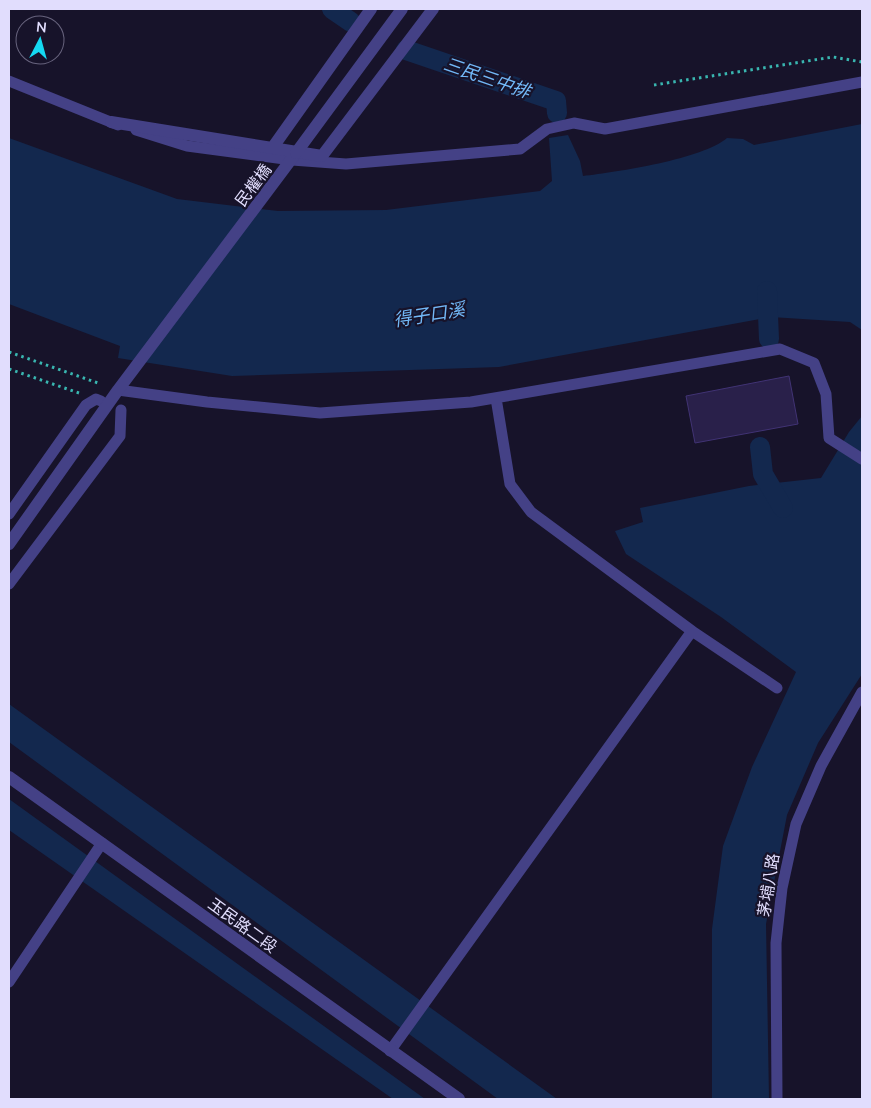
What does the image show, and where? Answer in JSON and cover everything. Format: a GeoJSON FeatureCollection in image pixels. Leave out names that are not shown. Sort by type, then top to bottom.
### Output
{"type":"FeatureCollection","features":[{"type":"Feature","properties":{"kind":"street"},"geometry":{"type":"LineString","coordinates":[[273,148],[371,9]]}},
{"type":"Feature","properties":{"kind":"street","name":"民權橋"},"geometry":{"type":"LineString","coordinates":[[9,544],[118,390],[292,160],[402,9]]}},
{"type":"Feature","properties":{"kind":"street"},"geometry":{"type":"LineString","coordinates":[[111,122],[322,156],[433,9]]}},
{"type":"Feature","properties":{"kind":"street","name":"玉民路二段"},"geometry":{"type":"LineString","coordinates":[[9,777],[459,1099]]}},
{"type":"Feature","properties":{"kind":"lane"},"geometry":{"type":"LineString","coordinates":[[9,81],[111,122],[188,146],[292,160],[346,164],[520,149],[547,129],[574,123],[605,129],[862,82]]}},
{"type":"Feature","properties":{"kind":"lane"},"geometry":{"type":"LineString","coordinates":[[118,390],[207,402],[320,413],[471,402],[780,349],[814,363],[826,394],[829,438],[862,459]]}},
{"type":"Feature","properties":{"kind":"lane"},"geometry":{"type":"LineString","coordinates":[[496,398],[510,484],[531,512],[692,631],[777,688]]}},
{"type":"Feature","properties":{"kind":"lane"},"geometry":{"type":"LineString","coordinates":[[9,514],[86,405],[98,400]]}},
{"type":"Feature","properties":{"kind":"lane"},"geometry":{"type":"LineString","coordinates":[[9,584],[120,436],[121,410]]}},
{"type":"Feature","properties":{"kind":"lane"},"geometry":{"type":"LineString","coordinates":[[390,1051],[692,631]]}},
{"type":"Feature","properties":{"kind":"lane","name":"茅埔八路"},"geometry":{"type":"LineString","coordinates":[[777,1099],[776,943],[782,888],[796,824],[821,766],[862,692]]}},
{"type":"Feature","properties":{"kind":"lane"},"geometry":{"type":"LineString","coordinates":[[9,982],[102,843]]}},
{"type":"Feature","properties":{"kind":"path"},"geometry":{"type":"LineString","coordinates":[[654,85],[833,57],[862,62]]}},
{"type":"Feature","properties":{"kind":"path"},"geometry":{"type":"LineString","coordinates":[[9,352],[118,390]]}},
{"type":"Feature","properties":{"kind":"path"},"geometry":{"type":"LineString","coordinates":[[9,369],[98,400]]}},
{"type":"Feature","properties":{"kind":"water","name":"得子口溪"},"geometry":{"type":"Polygon","coordinates":[[[862,124],[862,330],[850,322],[771,317],[499,367],[232,376],[118,358],[120,346],[9,304],[9,138],[177,199],[278,211],[386,210],[540,191],[552,181],[549,138],[568,135],[580,161],[583,176],[637,168],[680,158],[699,152],[727,138],[743,139],[754,145],[862,124]]]}},
{"type":"Feature","properties":{"kind":"water"},"geometry":{"type":"Polygon","coordinates":[[[862,416],[862,674],[818,743],[787,815],[766,924],[769,1099],[712,1099],[712,929],[723,846],[752,767],[796,672],[721,617],[626,554],[615,531],[643,522],[640,508],[749,486],[821,478],[849,432],[862,416]]]}},
{"type":"Feature","properties":{"kind":"water"},"geometry":{"type":"Polygon","coordinates":[[[9,704],[557,1099],[498,1099],[9,742],[9,704]]]}},
{"type":"Feature","properties":{"kind":"water"},"geometry":{"type":"Polygon","coordinates":[[[9,799],[425,1099],[393,1099],[9,830],[9,799]]]}},
{"type":"Feature","properties":{"kind":"building"},"geometry":{"type":"Polygon","coordinates":[[[789,376],[798,424],[695,443],[686,396],[789,376]]]}},
{"type":"Feature","properties":{"kind":"waterway","name":"三民三中排"},"geometry":{"type":"LineString","coordinates":[[332,9],[351,22]]}},
{"type":"Feature","properties":{"kind":"waterway","name":"三民三中排"},"geometry":{"type":"LineString","coordinates":[[406,50],[556,101],[557,113]]}},
{"type":"Feature","properties":{"kind":"waterway"},"geometry":{"type":"LineString","coordinates":[[767,291],[769,339]]}},
{"type":"Feature","properties":{"kind":"waterway"},"geometry":{"type":"LineString","coordinates":[[760,447],[763,474],[783,508]]}}]}
